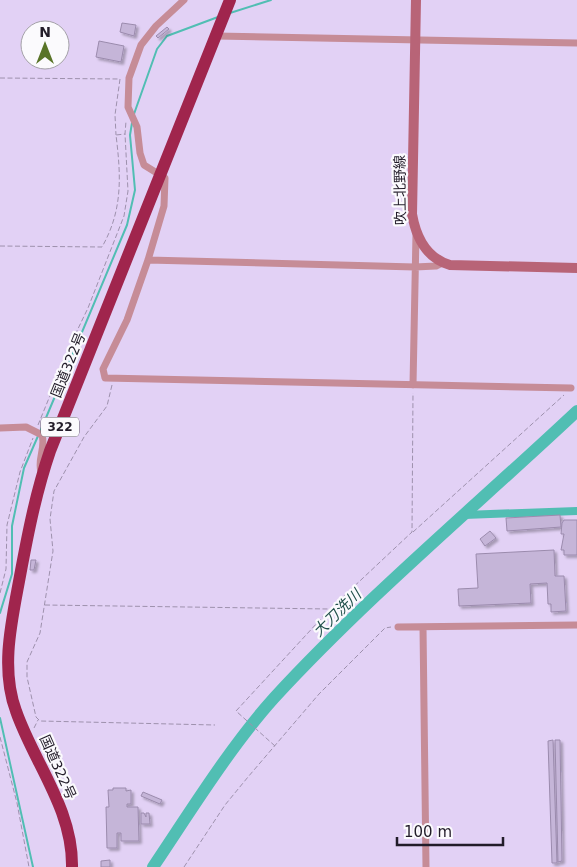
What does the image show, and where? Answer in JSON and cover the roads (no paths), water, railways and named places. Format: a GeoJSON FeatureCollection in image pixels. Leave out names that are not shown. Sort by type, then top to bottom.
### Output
{"type":"FeatureCollection","features":[{"type":"Feature","properties":{"kind":"highway","name":"国道322号"},"geometry":{"type":"LineString","coordinates":[[72,867],[68,829],[56,798],[18,718],[8,681],[10,641],[18,587],[42,474],[230,0]]}},
{"type":"Feature","properties":{"kind":"main road","name":"吹上北野線"},"geometry":{"type":"LineString","coordinates":[[416,0],[412,214],[416,234],[428,252],[442,263]]}},
{"type":"Feature","properties":{"kind":"main road"},"geometry":{"type":"LineString","coordinates":[[442,263],[450,265],[577,268]]}},
{"type":"Feature","properties":{"kind":"street"},"geometry":{"type":"LineString","coordinates":[[184,0],[156,26],[141,45],[129,78],[128,107],[138,127],[140,153],[144,165],[165,178],[164,206],[127,320],[103,369],[105,378],[571,388]]}},
{"type":"Feature","properties":{"kind":"street"},"geometry":{"type":"LineString","coordinates":[[216,36],[577,43]]}},
{"type":"Feature","properties":{"kind":"street"},"geometry":{"type":"LineString","coordinates":[[413,385],[416,234]]}},
{"type":"Feature","properties":{"kind":"street"},"geometry":{"type":"LineString","coordinates":[[148,260],[415,267],[436,266],[442,263]]}},
{"type":"Feature","properties":{"kind":"street"},"geometry":{"type":"LineString","coordinates":[[0,428],[26,427],[36,430],[43,440],[38,465],[42,474]]}},
{"type":"Feature","properties":{"kind":"street"},"geometry":{"type":"LineString","coordinates":[[398,627],[577,625]]}},
{"type":"Feature","properties":{"kind":"street"},"geometry":{"type":"LineString","coordinates":[[423,627],[426,867]]}},
{"type":"Feature","properties":{"kind":"waterway"},"geometry":{"type":"LineString","coordinates":[[230,13],[271,0]]}},
{"type":"Feature","properties":{"kind":"waterway"},"geometry":{"type":"LineString","coordinates":[[134,114],[157,49],[167,36],[218,17]]}},
{"type":"Feature","properties":{"kind":"waterway"},"geometry":{"type":"LineString","coordinates":[[40,432],[127,225],[135,190],[130,135],[132,123]]}},
{"type":"Feature","properties":{"kind":"waterway","name":"大刀洗川"},"geometry":{"type":"LineString","coordinates":[[153,867],[226,759],[274,698],[385,587],[577,411]]}},
{"type":"Feature","properties":{"kind":"waterway"},"geometry":{"type":"LineString","coordinates":[[0,613],[12,574],[12,526],[24,468],[38,436]]}},
{"type":"Feature","properties":{"kind":"waterway"},"geometry":{"type":"LineString","coordinates":[[464,515],[577,511]]}},
{"type":"Feature","properties":{"kind":"waterway"},"geometry":{"type":"LineString","coordinates":[[0,718],[33,867]]}}]}
